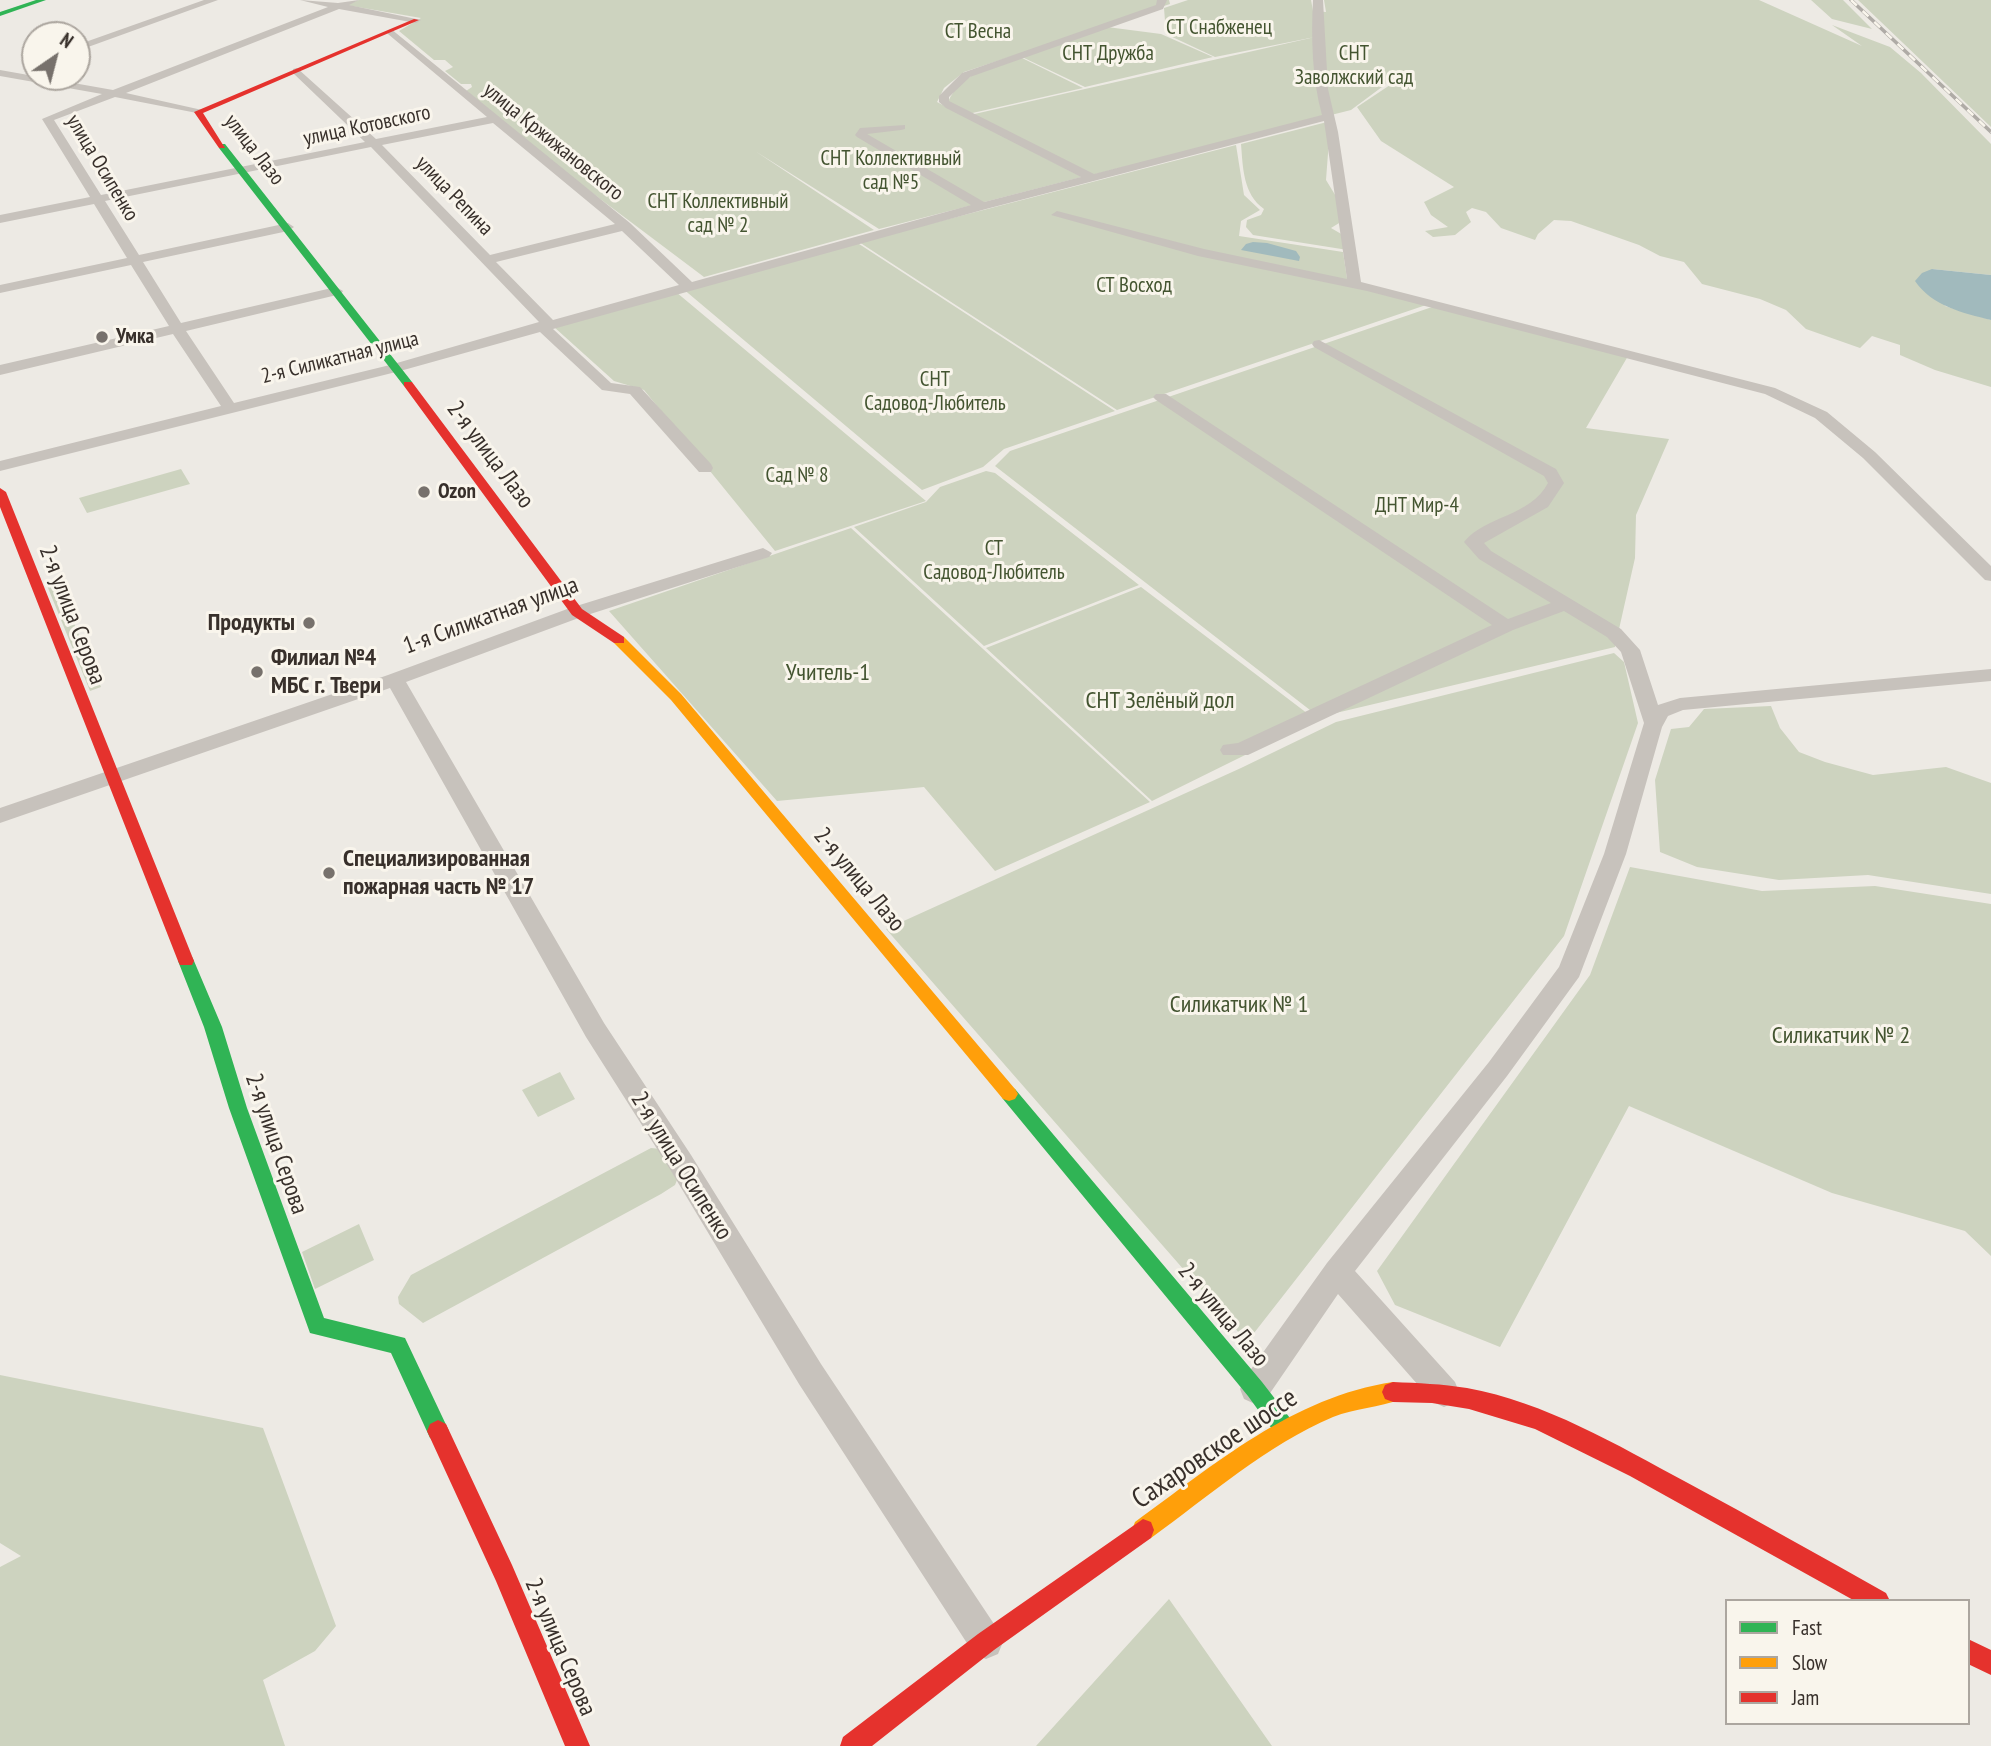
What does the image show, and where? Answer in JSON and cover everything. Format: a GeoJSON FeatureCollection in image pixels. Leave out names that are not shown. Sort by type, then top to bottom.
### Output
{"type":"FeatureCollection","features":[{"type":"Feature","properties":{"kind":"street"},"geometry":{"type":"LineString","coordinates":[[0,14],[43,0]]}},
{"type":"Feature","properties":{"kind":"street"},"geometry":{"type":"LineString","coordinates":[[91,43],[213,0]]}},
{"type":"Feature","properties":{"kind":"street"},"geometry":{"type":"LineString","coordinates":[[305,0],[416,20]]}},
{"type":"Feature","properties":{"kind":"street","name":"улица Осипенко"},"geometry":{"type":"LineString","coordinates":[[229,407],[134,260],[48,119],[354,0]]}},
{"type":"Feature","properties":{"kind":"street"},"geometry":{"type":"LineString","coordinates":[[1091,177],[950,107],[944,102],[944,96],[966,75],[1160,7],[1162,0]]}},
{"type":"Feature","properties":{"kind":"street"},"geometry":{"type":"LineString","coordinates":[[1318,0],[1327,117],[1334,130],[1332,143],[1355,284]]}},
{"type":"Feature","properties":{"kind":"street","name":"улица Лазо"},"geometry":{"type":"LineString","coordinates":[[395,368],[198,112],[416,20]]}},
{"type":"Feature","properties":{"kind":"street","name":"улица Кржижановского"},"geometry":{"type":"LineString","coordinates":[[391,32],[625,226],[688,286]]}},
{"type":"Feature","properties":{"kind":"street"},"geometry":{"type":"LineString","coordinates":[[2,74],[21,68]]}},
{"type":"Feature","properties":{"kind":"street","name":"улица Репина"},"geometry":{"type":"LineString","coordinates":[[297,71],[374,144],[607,387],[635,390],[705,468]]}},
{"type":"Feature","properties":{"kind":"street"},"geometry":{"type":"LineString","coordinates":[[2,74],[113,93],[198,112]]}},
{"type":"Feature","properties":{"kind":"street","name":"2-я Силикатная улица"},"geometry":{"type":"LineString","coordinates":[[0,466],[229,407],[395,368],[982,206],[1327,117]]}},
{"type":"Feature","properties":{"kind":"street","name":"улица Котовского"},"geometry":{"type":"LineString","coordinates":[[0,219],[494,119]]}},
{"type":"Feature","properties":{"kind":"street"},"geometry":{"type":"LineString","coordinates":[[901,127],[864,130],[861,135],[982,206]]}},
{"type":"Feature","properties":{"kind":"street"},"geometry":{"type":"LineString","coordinates":[[1057,215],[1203,253],[1355,284],[1769,391],[1821,415],[1869,455],[1991,576]]}},
{"type":"Feature","properties":{"kind":"street"},"geometry":{"type":"LineString","coordinates":[[487,260],[625,226]]}},
{"type":"Feature","properties":{"kind":"street"},"geometry":{"type":"LineString","coordinates":[[0,289],[288,227]]}},
{"type":"Feature","properties":{"kind":"street"},"geometry":{"type":"LineString","coordinates":[[0,370],[336,290]]}},
{"type":"Feature","properties":{"kind":"street"},"geometry":{"type":"LineString","coordinates":[[1319,344],[1550,473],[1556,483],[1553,492],[1531,510],[1484,533],[1473,542],[1485,555],[1614,633],[1630,650],[1642,694],[1654,723]]}},
{"type":"Feature","properties":{"kind":"street","name":"2-я улица Лазо"},"geometry":{"type":"LineString","coordinates":[[395,368],[488,487],[577,612],[624,645],[676,697],[1255,1389],[1285,1429]]}},
{"type":"Feature","properties":{"kind":"street"},"geometry":{"type":"LineString","coordinates":[[1161,397],[1506,626]]}},
{"type":"Feature","properties":{"kind":"street","name":"2-я улица Серова"},"geometry":{"type":"LineString","coordinates":[[0,492],[111,777],[213,1027],[238,1108],[317,1326],[398,1345],[504,1573],[578,1746]]}},
{"type":"Feature","properties":{"kind":"street","name":"1-я Силикатная улица"},"geometry":{"type":"LineString","coordinates":[[0,816],[577,612],[763,553]]}},
{"type":"Feature","properties":{"kind":"street"},"geometry":{"type":"LineString","coordinates":[[1230,750],[1241,750],[1506,626],[1566,604]]}},
{"type":"Feature","properties":{"kind":"street"},"geometry":{"type":"LineString","coordinates":[[1255,1389],[1337,1272],[1498,1069],[1570,971],[1615,854],[1654,723],[1660,712],[1680,704],[1991,675]]}},
{"type":"Feature","properties":{"kind":"street","name":"2-я улица Осипенко"},"geometry":{"type":"LineString","coordinates":[[395,678],[582,1009],[681,1163],[810,1374],[986,1642]]}},
{"type":"Feature","properties":{"kind":"street"},"geometry":{"type":"LineString","coordinates":[[1337,1272],[1444,1393]]}},
{"type":"Feature","properties":{"kind":"street","name":"Сахаровское шоссе"},"geometry":{"type":"LineString","coordinates":[[852,1746],[986,1642],[1285,1429],[1317,1412],[1360,1397],[1406,1391],[1444,1393],[1496,1403],[1549,1422],[1874,1599]]}},
{"type":"Feature","properties":{"kind":"street"},"geometry":{"type":"LineString","coordinates":[[1970,1652],[1991,1663]]}},
{"type":"Feature","properties":{"kind":"green space"},"geometry":{"type":"Polygon","coordinates":[[[359,0],[1169,0],[1170,4],[964,72],[944,88],[937,102],[1082,177],[879,229],[755,151],[874,230],[704,277],[583,186],[466,91],[472,87],[471,84],[461,84],[445,71],[453,67],[445,60],[434,60],[399,31],[421,18],[346,5],[359,0]]]}},
{"type":"Feature","properties":{"kind":"green space"},"geometry":{"type":"Polygon","coordinates":[[[1188,0],[1311,0],[1313,11],[1326,12],[1324,0],[1759,0],[1862,46],[1832,25],[1890,47],[1921,73],[1991,144],[1991,275],[1932,269],[1945,306],[1991,320],[1991,387],[1935,370],[1900,355],[1900,345],[1872,336],[1860,348],[1806,329],[1786,310],[1760,299],[1702,284],[1684,262],[1660,256],[1639,245],[1571,221],[1554,220],[1535,240],[1501,228],[1486,212],[1472,208],[1466,212],[1471,222],[1455,235],[1433,237],[1425,231],[1448,227],[1431,215],[1424,202],[1454,187],[1381,141],[1357,107],[1390,85],[1387,78],[1386,84],[1351,110],[1092,175],[970,115],[1315,37],[1215,57],[1166,34],[1164,8],[1188,0]]]}},
{"type":"Feature","properties":{"kind":"green space"},"geometry":{"type":"Polygon","coordinates":[[[1811,0],[1843,0],[1872,29],[1832,19],[1811,0]]]}},
{"type":"Feature","properties":{"kind":"green space"},"geometry":{"type":"Polygon","coordinates":[[[1858,0],[1991,0],[1991,127],[1858,0]]]}},
{"type":"Feature","properties":{"kind":"green space","name":"СНТ Дружба"},"geometry":{"type":"Polygon","coordinates":[[[1107,27],[1161,34],[1213,57],[1085,87],[1022,57],[1107,27]]]}},
{"type":"Feature","properties":{"kind":"green space"},"geometry":{"type":"Polygon","coordinates":[[[1020,57],[1083,88],[968,114],[948,102],[969,77],[1020,57]]]}},
{"type":"Feature","properties":{"kind":"green space"},"geometry":{"type":"Polygon","coordinates":[[[1327,122],[1330,127],[1326,180],[1337,198],[1344,220],[1331,228],[1343,235],[1354,251],[1253,235],[1246,227],[1247,220],[1261,215],[1264,209],[1248,188],[1241,144],[1327,122]]]}},
{"type":"Feature","properties":{"kind":"green space","name":"СТ Восход"},"geometry":{"type":"Polygon","coordinates":[[[1236,145],[1244,195],[1260,210],[1241,221],[1239,236],[1343,252],[1348,285],[1426,305],[1117,410],[859,242],[1236,145]]]}},
{"type":"Feature","properties":{"kind":"green space","name":"СНТ Садовод-Любитель"},"geometry":{"type":"Polygon","coordinates":[[[856,242],[1115,411],[1004,449],[983,467],[922,490],[682,288],[856,242]]]}},
{"type":"Feature","properties":{"kind":"green space","name":"Сад № 8"},"geometry":{"type":"Polygon","coordinates":[[[676,292],[926,501],[775,551],[644,390],[614,381],[554,327],[676,292]]]}},
{"type":"Feature","properties":{"kind":"green space","name":"ДНТ Мир-4"},"geometry":{"type":"Polygon","coordinates":[[[1435,306],[1628,356],[1586,428],[1669,439],[1636,515],[1635,558],[1615,647],[1319,717],[995,466],[1010,451],[1435,306]]]}},
{"type":"Feature","properties":{"kind":"green space"},"geometry":{"type":"Polygon","coordinates":[[[181,469],[190,484],[87,513],[79,498],[181,469]]]}},
{"type":"Feature","properties":{"kind":"green space","name":"СТ Садовод-Любитель"},"geometry":{"type":"Polygon","coordinates":[[[986,471],[995,473],[1139,585],[984,646],[854,527],[926,502],[940,487],[986,471]]]}},
{"type":"Feature","properties":{"kind":"green space","name":"Учитель-1"},"geometry":{"type":"Polygon","coordinates":[[[851,528],[1150,802],[995,871],[924,787],[777,801],[609,611],[851,528]]]}},
{"type":"Feature","properties":{"kind":"green space"},"geometry":{"type":"Polygon","coordinates":[[[56,581],[101,687],[90,691],[46,583],[56,581]]]}},
{"type":"Feature","properties":{"kind":"green space","name":"СНТ Зелёный дол"},"geometry":{"type":"Polygon","coordinates":[[[1141,587],[1316,720],[1152,801],[986,648],[1141,587]]]}},
{"type":"Feature","properties":{"kind":"green space","name":"Силикатчик № 1"},"geometry":{"type":"Polygon","coordinates":[[[1614,653],[1624,662],[1638,723],[1564,936],[1247,1342],[886,929],[1336,722],[1614,653]]]}},
{"type":"Feature","properties":{"kind":"green space"},"geometry":{"type":"Polygon","coordinates":[[[1771,706],[1780,728],[1799,752],[1825,762],[1873,775],[1946,767],[1991,783],[1991,894],[1868,875],[1779,880],[1697,867],[1660,852],[1655,780],[1671,729],[1689,727],[1704,709],[1771,706]]]}},
{"type":"Feature","properties":{"kind":"green space","name":"Силикатчик № 2"},"geometry":{"type":"Polygon","coordinates":[[[1630,867],[1762,891],[1875,886],[1991,904],[1991,1256],[1965,1231],[1832,1193],[1629,1106],[1500,1347],[1395,1305],[1377,1271],[1590,975],[1630,867]]]}},
{"type":"Feature","properties":{"kind":"green space"},"geometry":{"type":"Polygon","coordinates":[[[560,1072],[575,1099],[538,1117],[522,1090],[560,1072]]]}},
{"type":"Feature","properties":{"kind":"green space"},"geometry":{"type":"Polygon","coordinates":[[[651,1148],[661,1149],[677,1180],[675,1185],[661,1194],[423,1323],[399,1304],[398,1297],[411,1275],[651,1148]]]}},
{"type":"Feature","properties":{"kind":"green space"},"geometry":{"type":"Polygon","coordinates":[[[359,1224],[374,1260],[315,1289],[302,1252],[359,1224]]]}},
{"type":"Feature","properties":{"kind":"green space"},"geometry":{"type":"Polygon","coordinates":[[[0,1375],[263,1428],[336,1626],[315,1651],[263,1680],[285,1746],[0,1746],[0,1567],[21,1556],[0,1543],[0,1375]]]}},
{"type":"Feature","properties":{"kind":"green space"},"geometry":{"type":"Polygon","coordinates":[[[1169,1599],[1272,1746],[1036,1746],[1169,1599]]]}},
{"type":"Feature","properties":{"kind":"water"},"geometry":{"type":"Polygon","coordinates":[[[1253,242],[1296,251],[1300,257],[1299,261],[1241,250],[1246,244],[1253,242]]]}},
{"type":"Feature","properties":{"kind":"water"},"geometry":{"type":"Polygon","coordinates":[[[1932,269],[1991,275],[1991,320],[1949,307],[1930,297],[1915,281],[1922,273],[1932,269]]]}},
{"type":"Feature","properties":{"kind":"railway"},"geometry":{"type":"LineString","coordinates":[[1851,0],[1991,132]]}},
{"type":"Feature","properties":{"kind":"traffic: fast"},"geometry":{"type":"LineString","coordinates":[[0,14],[43,0]]}},
{"type":"Feature","properties":{"kind":"traffic: fast"},"geometry":{"type":"LineString","coordinates":[[222,146],[408,384]]}},
{"type":"Feature","properties":{"kind":"traffic: fast"},"geometry":{"type":"LineString","coordinates":[[186,961],[213,1027],[238,1108],[317,1326],[398,1345],[438,1431]]}},
{"type":"Feature","properties":{"kind":"traffic: fast"},"geometry":{"type":"LineString","coordinates":[[1009,1094],[1255,1389],[1285,1429]]}},
{"type":"Feature","properties":{"kind":"traffic: slow"},"geometry":{"type":"LineString","coordinates":[[619,640],[676,697],[1009,1094]]}},
{"type":"Feature","properties":{"kind":"traffic: slow"},"geometry":{"type":"LineString","coordinates":[[1143,1530],[1230,1466],[1295,1425],[1328,1408],[1361,1397],[1393,1392]]}},
{"type":"Feature","properties":{"kind":"traffic: jam"},"geometry":{"type":"LineString","coordinates":[[222,146],[198,112],[416,20]]}},
{"type":"Feature","properties":{"kind":"traffic: jam"},"geometry":{"type":"LineString","coordinates":[[408,384],[577,612],[619,640]]}},
{"type":"Feature","properties":{"kind":"traffic: jam"},"geometry":{"type":"LineString","coordinates":[[0,492],[186,961]]}},
{"type":"Feature","properties":{"kind":"traffic: jam"},"geometry":{"type":"LineString","coordinates":[[1393,1392],[1432,1393],[1469,1399],[1538,1420],[1638,1469],[1874,1599]]}},
{"type":"Feature","properties":{"kind":"traffic: jam"},"geometry":{"type":"LineString","coordinates":[[438,1431],[504,1573],[578,1746]]}},
{"type":"Feature","properties":{"kind":"traffic: jam"},"geometry":{"type":"LineString","coordinates":[[852,1746],[986,1642],[1143,1530]]}},
{"type":"Feature","properties":{"kind":"traffic: jam"},"geometry":{"type":"LineString","coordinates":[[1970,1652],[1991,1663]]}},
{"type":"Feature","properties":{"kind":"place","name":"Умка"},"geometry":{"type":"Point","coordinates":[102,337]}},
{"type":"Feature","properties":{"kind":"place","name":"Ozon"},"geometry":{"type":"Point","coordinates":[424,492]}},
{"type":"Feature","properties":{"kind":"place","name":"Продукты"},"geometry":{"type":"Point","coordinates":[309,623]}},
{"type":"Feature","properties":{"kind":"place","name":"Филиал №4 МБС г. Твери"},"geometry":{"type":"Point","coordinates":[257,672]}},
{"type":"Feature","properties":{"kind":"place","name":"Специализированная пожарная часть № 17"},"geometry":{"type":"Point","coordinates":[329,873]}},
{"type":"Feature","properties":{"kind":"park label","name":"СТ Снабженец"},"geometry":{"type":"Point","coordinates":[1219,28]}},
{"type":"Feature","properties":{"kind":"park label","name":"СТ Весна"},"geometry":{"type":"Point","coordinates":[978,32]}},
{"type":"Feature","properties":{"kind":"park label","name":"СНТ Заволжский сад"},"geometry":{"type":"Point","coordinates":[1354,66]}},
{"type":"Feature","properties":{"kind":"park label","name":"СНТ Коллективный сад №5"},"geometry":{"type":"Point","coordinates":[891,171]}},
{"type":"Feature","properties":{"kind":"park label","name":"СНТ Коллективный сад № 2"},"geometry":{"type":"Point","coordinates":[718,214]}}]}
